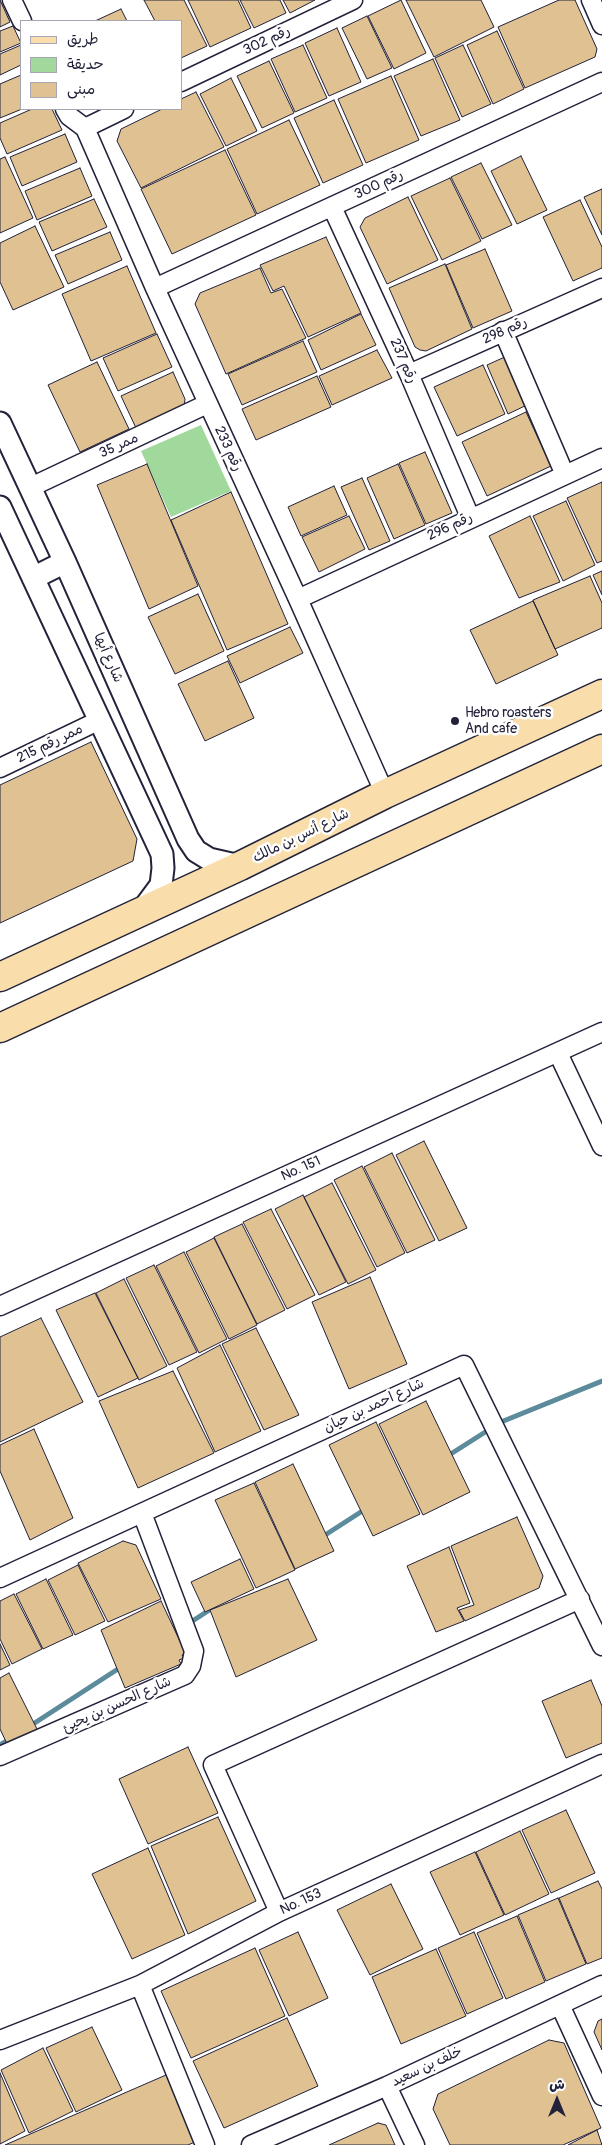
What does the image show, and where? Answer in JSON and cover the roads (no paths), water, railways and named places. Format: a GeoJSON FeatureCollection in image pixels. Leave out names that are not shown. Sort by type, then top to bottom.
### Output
{"type":"FeatureCollection","features":[{"type":"Feature","properties":{"kind":"main road","name":"شارع أنس بن مالك"},"geometry":{"type":"LineString","coordinates":[[0,978],[240,866],[384,794],[602,694]]}},
{"type":"Feature","properties":{"kind":"main road"},"geometry":{"type":"LineString","coordinates":[[0,1028],[602,749]]}},
{"type":"Feature","properties":{"kind":"street"},"geometry":{"type":"LineString","coordinates":[[12,0],[22,20]]}},
{"type":"Feature","properties":{"kind":"street","name":"رقم 302"},"geometry":{"type":"LineString","coordinates":[[182,82],[353,0]]}},
{"type":"Feature","properties":{"kind":"street"},"geometry":{"type":"LineString","coordinates":[[591,0],[602,25]]}},
{"type":"Feature","properties":{"kind":"street","name":"رقم 300"},"geometry":{"type":"LineString","coordinates":[[155,288],[602,82]]}},
{"type":"Feature","properties":{"kind":"street","name":"رقم 233"},"geometry":{"type":"LineString","coordinates":[[66,110],[69,116],[85,128],[207,404],[298,599],[384,794]]}},
{"type":"Feature","properties":{"kind":"street"},"geometry":{"type":"LineString","coordinates":[[85,128],[122,110]]}},
{"type":"Feature","properties":{"kind":"street","name":"رقم 237"},"geometry":{"type":"LineString","coordinates":[[332,207],[409,374],[470,517]]}},
{"type":"Feature","properties":{"kind":"street","name":"رقم 298"},"geometry":{"type":"LineString","coordinates":[[409,374],[602,288]]}},
{"type":"Feature","properties":{"kind":"street"},"geometry":{"type":"LineString","coordinates":[[503,331],[565,474]]}},
{"type":"Feature","properties":{"kind":"street","name":"ممر 35"},"geometry":{"type":"LineString","coordinates":[[31,488],[207,404]]}},
{"type":"Feature","properties":{"kind":"street","name":"شارع أبها"},"geometry":{"type":"LineString","coordinates":[[0,423],[65,562],[188,839],[196,851],[209,859],[240,866]]}},
{"type":"Feature","properties":{"kind":"street","name":"رقم 296"},"geometry":{"type":"LineString","coordinates":[[298,599],[470,517],[602,458]]}},
{"type":"Feature","properties":{"kind":"street"},"geometry":{"type":"LineString","coordinates":[[0,507],[162,854],[164,868],[160,886],[141,913]]}},
{"type":"Feature","properties":{"kind":"street"},"geometry":{"type":"LineString","coordinates":[[33,578],[65,562]]}},
{"type":"Feature","properties":{"kind":"street","name":"ممر رقم 215"},"geometry":{"type":"LineString","coordinates":[[0,768],[100,720]]}},
{"type":"Feature","properties":{"kind":"street"},"geometry":{"type":"LineString","coordinates":[[151,828],[179,816]]}},
{"type":"Feature","properties":{"kind":"street","name":"No. 151"},"geometry":{"type":"LineString","coordinates":[[0,1306],[602,1032]]}},
{"type":"Feature","properties":{"kind":"street"},"geometry":{"type":"LineString","coordinates":[[558,1053],[602,1146]]}},
{"type":"Feature","properties":{"kind":"street","name":"شارع احمد بن حيان"},"geometry":{"type":"LineString","coordinates":[[0,1578],[464,1365],[602,1646]]}},
{"type":"Feature","properties":{"kind":"street","name":"شارع الحسن بن يحيئ"},"geometry":{"type":"LineString","coordinates":[[0,1756],[185,1675],[191,1666],[194,1651],[142,1513]]}},
{"type":"Feature","properties":{"kind":"street"},"geometry":{"type":"LineString","coordinates":[[279,1912],[213,1765],[580,1598]]}},
{"type":"Feature","properties":{"kind":"street","name":"No. 153"},"geometry":{"type":"LineString","coordinates":[[0,2040],[140,1985],[279,1912],[602,1764]]}},
{"type":"Feature","properties":{"kind":"street"},"geometry":{"type":"LineString","coordinates":[[140,1985],[205,2145]]}},
{"type":"Feature","properties":{"kind":"street","name":"خلف بن سعيد"},"geometry":{"type":"LineString","coordinates":[[251,2145],[387,2086],[602,1986]]}},
{"type":"Feature","properties":{"kind":"street"},"geometry":{"type":"LineString","coordinates":[[560,2005],[602,2096]]}},
{"type":"Feature","properties":{"kind":"street"},"geometry":{"type":"LineString","coordinates":[[387,2086],[415,2145]]}},
{"type":"Feature","properties":{"kind":"waterway"},"geometry":{"type":"LineString","coordinates":[[446,1457],[501,1422],[602,1381]]}},
{"type":"Feature","properties":{"kind":"waterway"},"geometry":{"type":"LineString","coordinates":[[322,1537],[367,1508]]}},
{"type":"Feature","properties":{"kind":"waterway"},"geometry":{"type":"LineString","coordinates":[[171,1635],[214,1607]]}},
{"type":"Feature","properties":{"kind":"waterway"},"geometry":{"type":"LineString","coordinates":[[30,1726],[121,1667]]}},
{"type":"Feature","properties":{"kind":"waterway"},"geometry":{"type":"LineString","coordinates":[[0,1745],[10,1739]]}},
{"type":"Feature","properties":{"kind":"place","name":"Hebro roasters And cafe"},"geometry":{"type":"Point","coordinates":[455,721]}}]}
